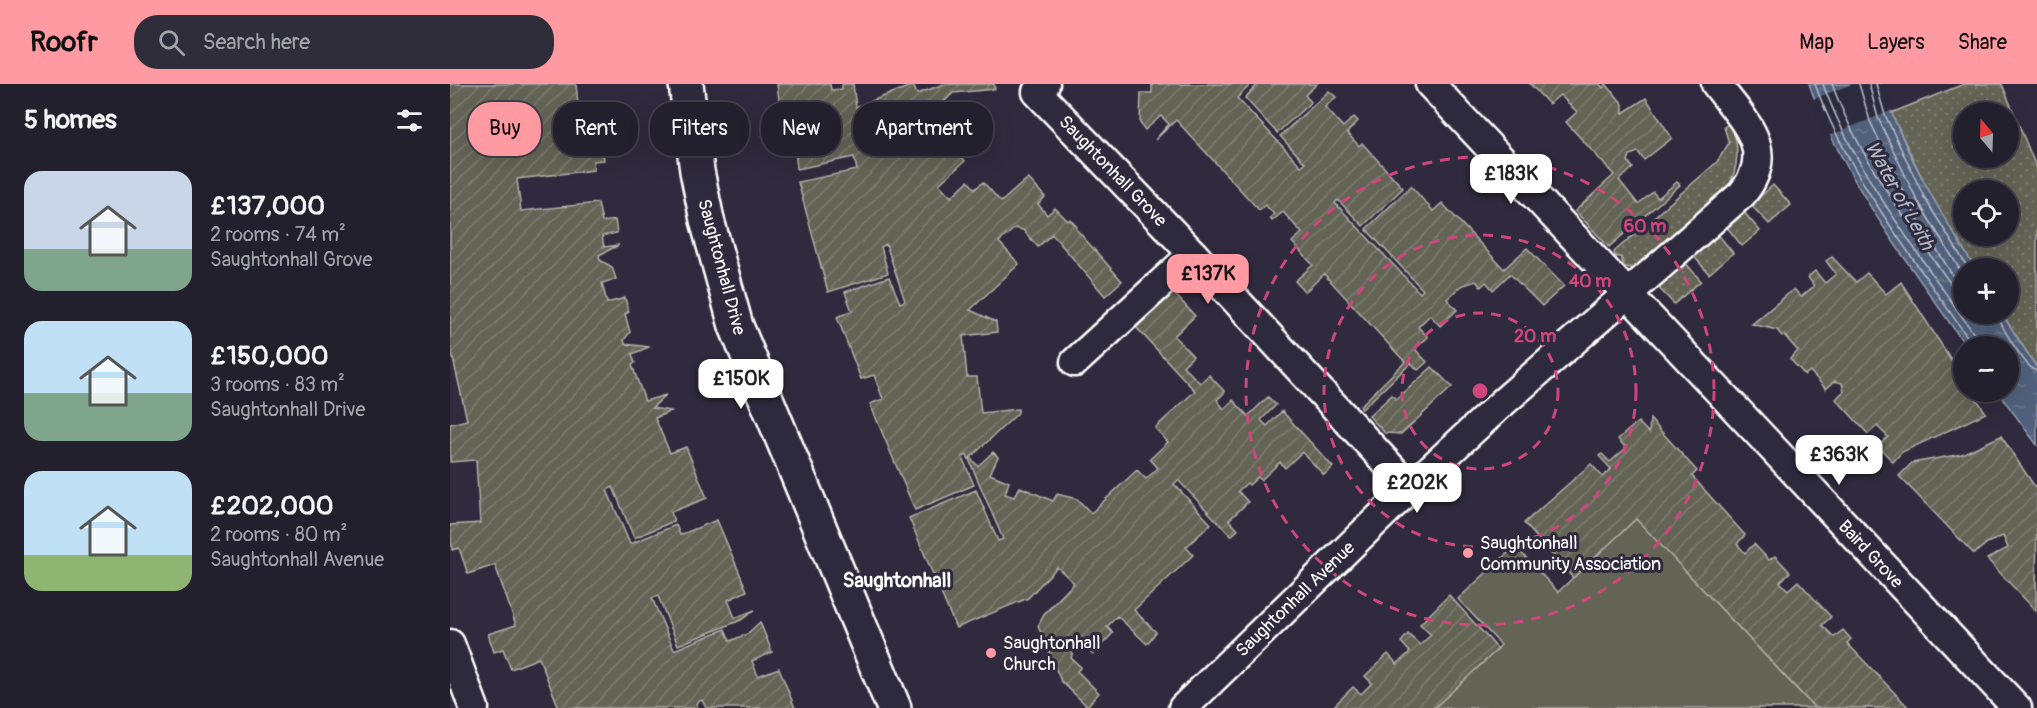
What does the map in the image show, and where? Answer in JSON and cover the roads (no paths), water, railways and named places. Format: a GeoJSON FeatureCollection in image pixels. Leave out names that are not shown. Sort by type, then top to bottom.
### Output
{"type":"FeatureCollection","features":[{"type":"Feature","properties":{"kind":"street","name":"Saughtonhall Drive"},"geometry":{"type":"LineString","coordinates":[[686,84],[697,171],[707,220],[736,326],[758,385],[894,708]]}},
{"type":"Feature","properties":{"kind":"street","name":"Baird Grove"},"geometry":{"type":"LineString","coordinates":[[1430,84],[2016,708]]}},
{"type":"Feature","properties":{"kind":"street","name":"Saughtonhall Avenue"},"geometry":{"type":"LineString","coordinates":[[1198,703],[1410,488],[1569,343],[1687,244],[1750,184],[1758,160],[1756,141],[1716,84]]}},
{"type":"Feature","properties":{"kind":"street","name":"Saughtonhall Grove"},"geometry":{"type":"LineString","coordinates":[[1041,88],[1410,488]]}},
{"type":"Feature","properties":{"kind":"street"},"geometry":{"type":"LineString","coordinates":[[1075,362],[1193,254]]}},
{"type":"Feature","properties":{"kind":"street"},"geometry":{"type":"LineString","coordinates":[[450,644],[474,708]]}},
{"type":"Feature","properties":{"kind":"water","name":"Water of Leith"},"geometry":{"type":"Polygon","coordinates":[[[1809,84],[1881,84],[1922,179],[1953,232],[1953,246],[1962,246],[1969,258],[1953,258],[1953,324],[2008,324],[2016,336],[1959,336],[1879,220],[1823,119],[1809,84]]]}},
{"type":"Feature","properties":{"kind":"water"},"geometry":{"type":"Polygon","coordinates":[[[2019,340],[2037,368],[2037,445],[2005,402],[2019,402],[2019,340]]]}},
{"type":"Feature","properties":{"kind":"place","name":"Saughtonhall Community Association"},"geometry":{"type":"Point","coordinates":[1468,553]}},
{"type":"Feature","properties":{"kind":"place","name":"Saughtonhall Church"},"geometry":{"type":"Point","coordinates":[991,653]}},
{"type":"Feature","properties":{"kind":"district","name":"Saughtonhall"},"geometry":{"type":"Point","coordinates":[897,580]}}]}
